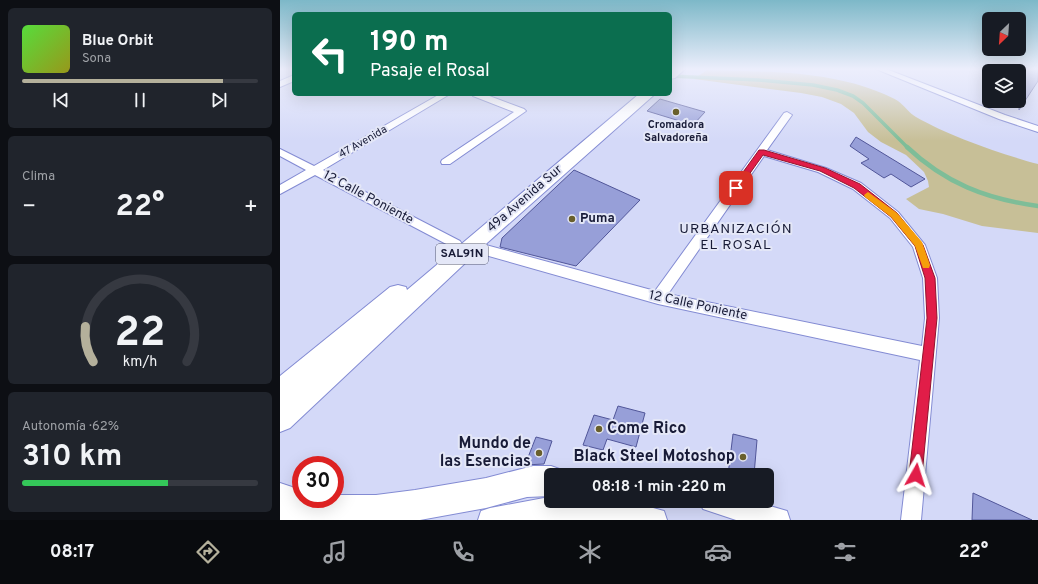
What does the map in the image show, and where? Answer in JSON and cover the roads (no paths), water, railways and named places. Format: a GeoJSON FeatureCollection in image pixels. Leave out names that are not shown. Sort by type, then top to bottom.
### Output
{"type":"FeatureCollection","features":[{"type":"Feature","properties":{"kind":"main road","name":"49a Avenida Sur"},"geometry":{"type":"LineString","coordinates":[[280,412],[464,245],[636,96]]}},
{"type":"Feature","properties":{"kind":"main road","name":"49a Avenida Sur"},"geometry":{"type":"LineString","coordinates":[[464,245],[646,96]]}},
{"type":"Feature","properties":{"kind":"main road"},"geometry":{"type":"LineString","coordinates":[[280,498],[290,503],[317,511],[337,514],[356,514],[378,512],[503,489],[529,481],[544,481]]}},
{"type":"Feature","properties":{"kind":"main road"},"geometry":{"type":"LineString","coordinates":[[536,520],[561,515],[618,514]]}},
{"type":"Feature","properties":{"kind":"street"},"geometry":{"type":"LineString","coordinates":[[942,93],[1002,117],[1038,129]]}},
{"type":"Feature","properties":{"kind":"street","name":"47 Avenida"},"geometry":{"type":"LineString","coordinates":[[280,190],[443,96]]}},
{"type":"Feature","properties":{"kind":"street"},"geometry":{"type":"LineString","coordinates":[[446,162],[521,111],[481,96]]}},
{"type":"Feature","properties":{"kind":"street"},"geometry":{"type":"LineString","coordinates":[[658,298],[788,115]]}},
{"type":"Feature","properties":{"kind":"street","name":"12 Calle Poniente"},"geometry":{"type":"LineString","coordinates":[[280,152],[464,245],[658,298],[927,354]]}},
{"type":"Feature","properties":{"kind":"street"},"geometry":{"type":"LineString","coordinates":[[762,152],[822,170],[857,186],[894,215],[919,245],[930,278],[932,318],[927,354],[911,520]]}},
{"type":"Feature","properties":{"kind":"street"},"geometry":{"type":"LineString","coordinates":[[498,513],[525,496],[544,489]]}},
{"type":"Feature","properties":{"kind":"street"},"geometry":{"type":"LineString","coordinates":[[421,520],[577,508],[655,520]]}},
{"type":"Feature","properties":{"kind":"street"},"geometry":{"type":"LineString","coordinates":[[736,508],[778,520]]}},
{"type":"Feature","properties":{"kind":"street"},"geometry":{"type":"LineString","coordinates":[[280,514],[291,520]]}},
{"type":"Feature","properties":{"kind":"waterway"},"geometry":{"type":"LineString","coordinates":[[846,93],[863,103],[907,147]]}},
{"type":"Feature","properties":{"kind":"waterway"},"geometry":{"type":"LineString","coordinates":[[907,147],[921,160],[951,180],[984,194],[1038,206]]}},
{"type":"Feature","properties":{"kind":"place","name":"Cromadora Salvadoreña"},"geometry":{"type":"Point","coordinates":[676,112]}},
{"type":"Feature","properties":{"kind":"place","name":"Puma"},"geometry":{"type":"Point","coordinates":[572,219]}},
{"type":"Feature","properties":{"kind":"place","name":"Come Rico"},"geometry":{"type":"Point","coordinates":[599,429]}},
{"type":"Feature","properties":{"kind":"place","name":"Mundo de las Esencias"},"geometry":{"type":"Point","coordinates":[539,453]}},
{"type":"Feature","properties":{"kind":"place","name":"Black Steel Motoshop"},"geometry":{"type":"Point","coordinates":[743,457]}},
{"type":"Feature","properties":{"kind":"district","name":"URBANIZACIÓN EL ROSAL"},"geometry":{"type":"Point","coordinates":[736,238]}}]}
